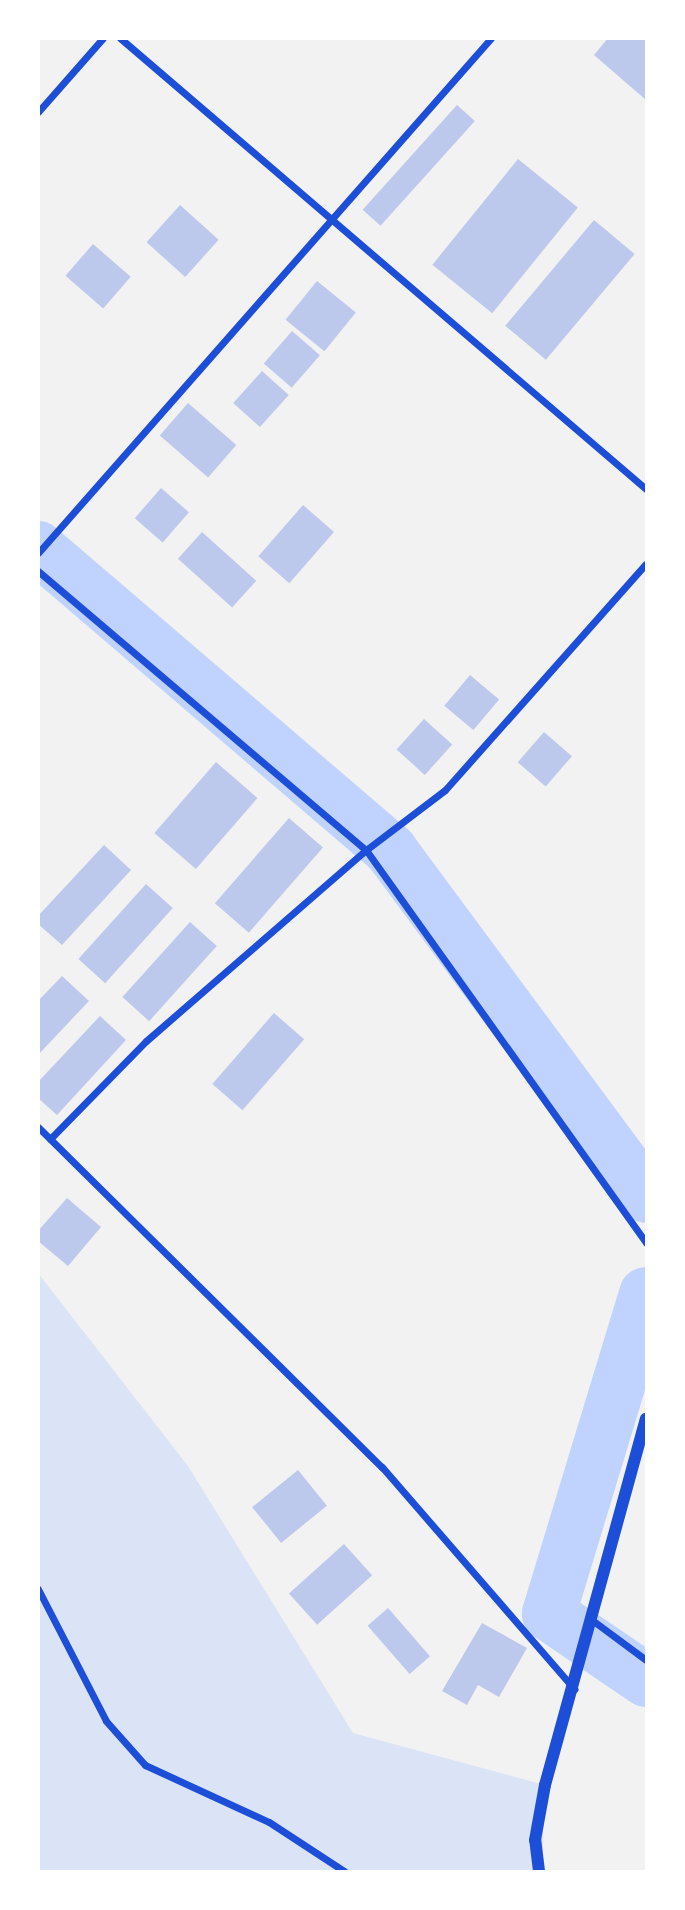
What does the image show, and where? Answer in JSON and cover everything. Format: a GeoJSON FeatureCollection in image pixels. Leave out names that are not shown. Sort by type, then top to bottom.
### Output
{"type":"FeatureCollection","features":[{"type":"Feature","properties":{"kind":"street"},"geometry":{"type":"LineString","coordinates":[[38,112],[103,38]]}},
{"type":"Feature","properties":{"kind":"street"},"geometry":{"type":"LineString","coordinates":[[120,38],[646,489]]}},
{"type":"Feature","properties":{"kind":"street"},"geometry":{"type":"LineString","coordinates":[[38,553],[491,38]]}},
{"type":"Feature","properties":{"kind":"street"},"geometry":{"type":"LineString","coordinates":[[50,1139],[146,1041],[366,850],[445,790],[646,564]]}},
{"type":"Feature","properties":{"kind":"street"},"geometry":{"type":"LineString","coordinates":[[38,571],[366,850],[646,1243]]}},
{"type":"Feature","properties":{"kind":"street"},"geometry":{"type":"LineString","coordinates":[[38,1127],[382,1467],[574,1690]]}},
{"type":"Feature","properties":{"kind":"street"},"geometry":{"type":"LineString","coordinates":[[539,1871],[535,1840],[545,1785],[574,1690],[646,1419]]}},
{"type":"Feature","properties":{"kind":"street"},"geometry":{"type":"LineString","coordinates":[[38,1589],[106,1721],[145,1765],[269,1822],[344,1871]]}},
{"type":"Feature","properties":{"kind":"street"},"geometry":{"type":"LineString","coordinates":[[592,1620],[646,1661]]}},
{"type":"Feature","properties":{"kind":"shaded area"},"geometry":{"type":"Polygon","coordinates":[[[38,1273],[188,1466],[353,1733],[545,1785],[542,1871],[39,1871],[38,1273]]]}},
{"type":"Feature","properties":{"kind":"building"},"geometry":{"type":"Polygon","coordinates":[[[608,38],[646,38],[646,100],[594,55],[608,38]]]}},
{"type":"Feature","properties":{"kind":"building"},"geometry":{"type":"Polygon","coordinates":[[[457,105],[475,121],[380,226],[363,210],[457,105]]]}},
{"type":"Feature","properties":{"kind":"building"},"geometry":{"type":"Polygon","coordinates":[[[518,159],[578,207],[492,313],[432,265],[518,159]]]}},
{"type":"Feature","properties":{"kind":"building"},"geometry":{"type":"Polygon","coordinates":[[[180,205],[219,240],[185,277],[147,242],[180,205]]]}},
{"type":"Feature","properties":{"kind":"building"},"geometry":{"type":"Polygon","coordinates":[[[594,220],[635,254],[546,360],[505,326],[594,220]]]}},
{"type":"Feature","properties":{"kind":"building"},"geometry":{"type":"Polygon","coordinates":[[[93,244],[131,277],[103,309],[65,276],[93,244]]]}},
{"type":"Feature","properties":{"kind":"building"},"geometry":{"type":"Polygon","coordinates":[[[317,281],[356,312],[324,351],[286,320],[317,281]]]}},
{"type":"Feature","properties":{"kind":"building"},"geometry":{"type":"Polygon","coordinates":[[[292,331],[320,355],[292,388],[264,363],[292,331]]]}},
{"type":"Feature","properties":{"kind":"building"},"geometry":{"type":"Polygon","coordinates":[[[262,371],[289,395],[260,427],[233,403],[262,371]]]}},
{"type":"Feature","properties":{"kind":"building"},"geometry":{"type":"Polygon","coordinates":[[[188,403],[236,445],[208,477],[160,435],[188,403]]]}},
{"type":"Feature","properties":{"kind":"building"},"geometry":{"type":"Polygon","coordinates":[[[161,488],[189,512],[163,542],[135,518],[161,488]]]}},
{"type":"Feature","properties":{"kind":"building"},"geometry":{"type":"Polygon","coordinates":[[[303,505],[334,532],[289,583],[258,556],[303,505]]]}},
{"type":"Feature","properties":{"kind":"building"},"geometry":{"type":"Polygon","coordinates":[[[202,532],[256,581],[232,608],[178,559],[202,532]]]}},
{"type":"Feature","properties":{"kind":"building"},"geometry":{"type":"Polygon","coordinates":[[[470,675],[499,699],[473,730],[444,706],[470,675]]]}},
{"type":"Feature","properties":{"kind":"building"},"geometry":{"type":"Polygon","coordinates":[[[424,719],[452,744],[425,775],[397,749],[424,719]]]}},
{"type":"Feature","properties":{"kind":"building"},"geometry":{"type":"Polygon","coordinates":[[[544,732],[572,756],[546,786],[518,762],[544,732]]]}},
{"type":"Feature","properties":{"kind":"building"},"geometry":{"type":"Polygon","coordinates":[[[216,762],[258,798],[196,869],[154,833],[216,762]]]}},
{"type":"Feature","properties":{"kind":"building"},"geometry":{"type":"Polygon","coordinates":[[[289,818],[323,848],[249,933],[215,903],[289,818]]]}},
{"type":"Feature","properties":{"kind":"building"},"geometry":{"type":"Polygon","coordinates":[[[104,845],[131,870],[62,945],[38,924],[38,916],[104,845]]]}},
{"type":"Feature","properties":{"kind":"building"},"geometry":{"type":"Polygon","coordinates":[[[146,884],[173,908],[105,983],[78,959],[146,884]]]}},
{"type":"Feature","properties":{"kind":"building"},"geometry":{"type":"Polygon","coordinates":[[[190,922],[217,946],[149,1021],[122,997],[190,922]]]}},
{"type":"Feature","properties":{"kind":"building"},"geometry":{"type":"Polygon","coordinates":[[[62,976],[89,1001],[38,1055],[38,1001],[62,976]]]}},
{"type":"Feature","properties":{"kind":"building"},"geometry":{"type":"Polygon","coordinates":[[[274,1013],[304,1039],[243,1110],[212,1084],[274,1013]]]}},
{"type":"Feature","properties":{"kind":"building"},"geometry":{"type":"Polygon","coordinates":[[[100,1016],[126,1040],[57,1115],[38,1098],[38,1082],[100,1016]]]}},
{"type":"Feature","properties":{"kind":"building"},"geometry":{"type":"Polygon","coordinates":[[[67,1198],[101,1227],[68,1266],[38,1241],[38,1231],[67,1198]]]}},
{"type":"Feature","properties":{"kind":"building"},"geometry":{"type":"Polygon","coordinates":[[[298,1470],[327,1506],[281,1543],[252,1507],[298,1470]]]}},
{"type":"Feature","properties":{"kind":"building"},"geometry":{"type":"Polygon","coordinates":[[[344,1544],[372,1575],[317,1625],[289,1594],[344,1544]]]}},
{"type":"Feature","properties":{"kind":"building"},"geometry":{"type":"Polygon","coordinates":[[[388,1608],[430,1656],[410,1674],[368,1626],[388,1608]]]}},
{"type":"Feature","properties":{"kind":"building"},"geometry":{"type":"Polygon","coordinates":[[[482,1623],[527,1648],[499,1697],[478,1685],[467,1705],[442,1691],[482,1623]]]}},
{"type":"Feature","properties":{"kind":"waterway"},"geometry":{"type":"LineString","coordinates":[[38,548],[391,851],[646,1196]]}},
{"type":"Feature","properties":{"kind":"waterway"},"geometry":{"type":"LineString","coordinates":[[646,1294],[549,1614],[646,1680]]}}]}
